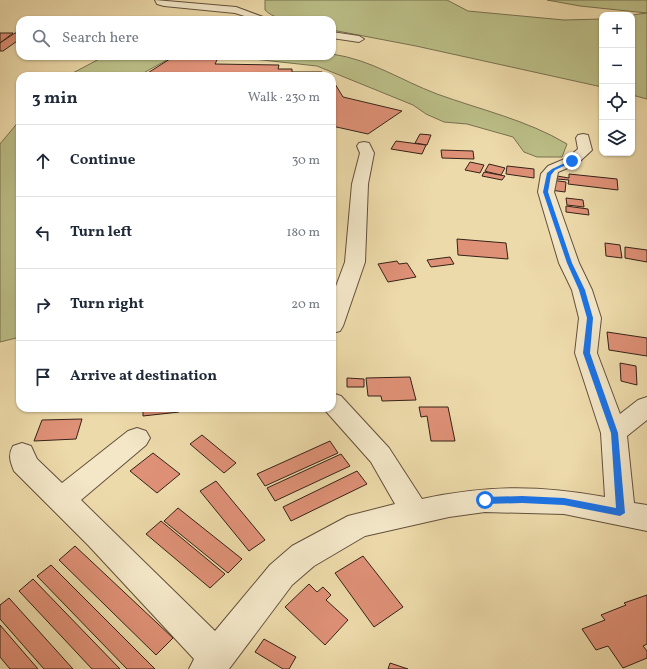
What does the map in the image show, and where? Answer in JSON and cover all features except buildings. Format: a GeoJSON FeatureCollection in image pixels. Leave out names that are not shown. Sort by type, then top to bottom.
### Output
{"type":"FeatureCollection","features":[{"type":"Feature","properties":{"kind":"street"},"geometry":{"type":"LineString","coordinates":[[159,0],[160,2],[164,3],[236,10],[254,16]]}},
{"type":"Feature","properties":{"kind":"street"},"geometry":{"type":"LineString","coordinates":[[336,37],[359,40]]}},
{"type":"Feature","properties":{"kind":"street"},"geometry":{"type":"LineString","coordinates":[[22,453],[24,463],[29,469],[61,500],[212,663],[277,580],[303,556],[358,525],[414,512],[485,500],[564,502],[634,516],[614,433],[586,353],[590,318],[582,290],[569,263],[546,192],[549,174],[553,170],[572,161],[585,150],[583,138]]}},
{"type":"Feature","properties":{"kind":"street"},"geometry":{"type":"LineString","coordinates":[[336,315],[355,262],[360,184],[367,153],[364,146]]}},
{"type":"Feature","properties":{"kind":"street"},"geometry":{"type":"LineString","coordinates":[[336,406],[380,455],[414,512]]}},
{"type":"Feature","properties":{"kind":"street"},"geometry":{"type":"LineString","coordinates":[[614,433],[647,406]]}},
{"type":"Feature","properties":{"kind":"street"},"geometry":{"type":"LineString","coordinates":[[61,500],[137,438]]}},
{"type":"Feature","properties":{"kind":"green space"},"geometry":{"type":"Polygon","coordinates":[[[265,0],[447,0],[468,11],[564,20],[599,19],[599,86],[416,46],[336,31],[336,16],[272,15],[265,10],[265,0]]]}},
{"type":"Feature","properties":{"kind":"green space"},"geometry":{"type":"Polygon","coordinates":[[[547,0],[647,0],[647,13],[580,6],[547,0]]]}},
{"type":"Feature","properties":{"kind":"green space"},"geometry":{"type":"Polygon","coordinates":[[[647,13],[647,99],[635,96],[635,15],[647,13]]]}},
{"type":"Feature","properties":{"kind":"green space"},"geometry":{"type":"Polygon","coordinates":[[[336,55],[346,57],[386,71],[437,94],[536,128],[567,144],[562,157],[537,157],[524,152],[513,137],[467,124],[444,122],[426,114],[413,105],[336,74],[336,72],[332,72],[317,66],[262,60],[336,60],[336,55]]]}},
{"type":"Feature","properties":{"kind":"green space"},"geometry":{"type":"Polygon","coordinates":[[[97,60],[167,60],[145,72],[75,72],[97,60]]]}},
{"type":"Feature","properties":{"kind":"green space"},"geometry":{"type":"Polygon","coordinates":[[[16,125],[16,338],[0,342],[0,144],[16,125]]]}},
{"type":"Feature","properties":{"kind":"route"},"geometry":{"type":"LineString","coordinates":[[485,500],[564,502],[620,513],[614,433],[586,353],[590,318],[582,290],[569,263],[546,192],[549,174],[553,170],[572,161]]}}]}
